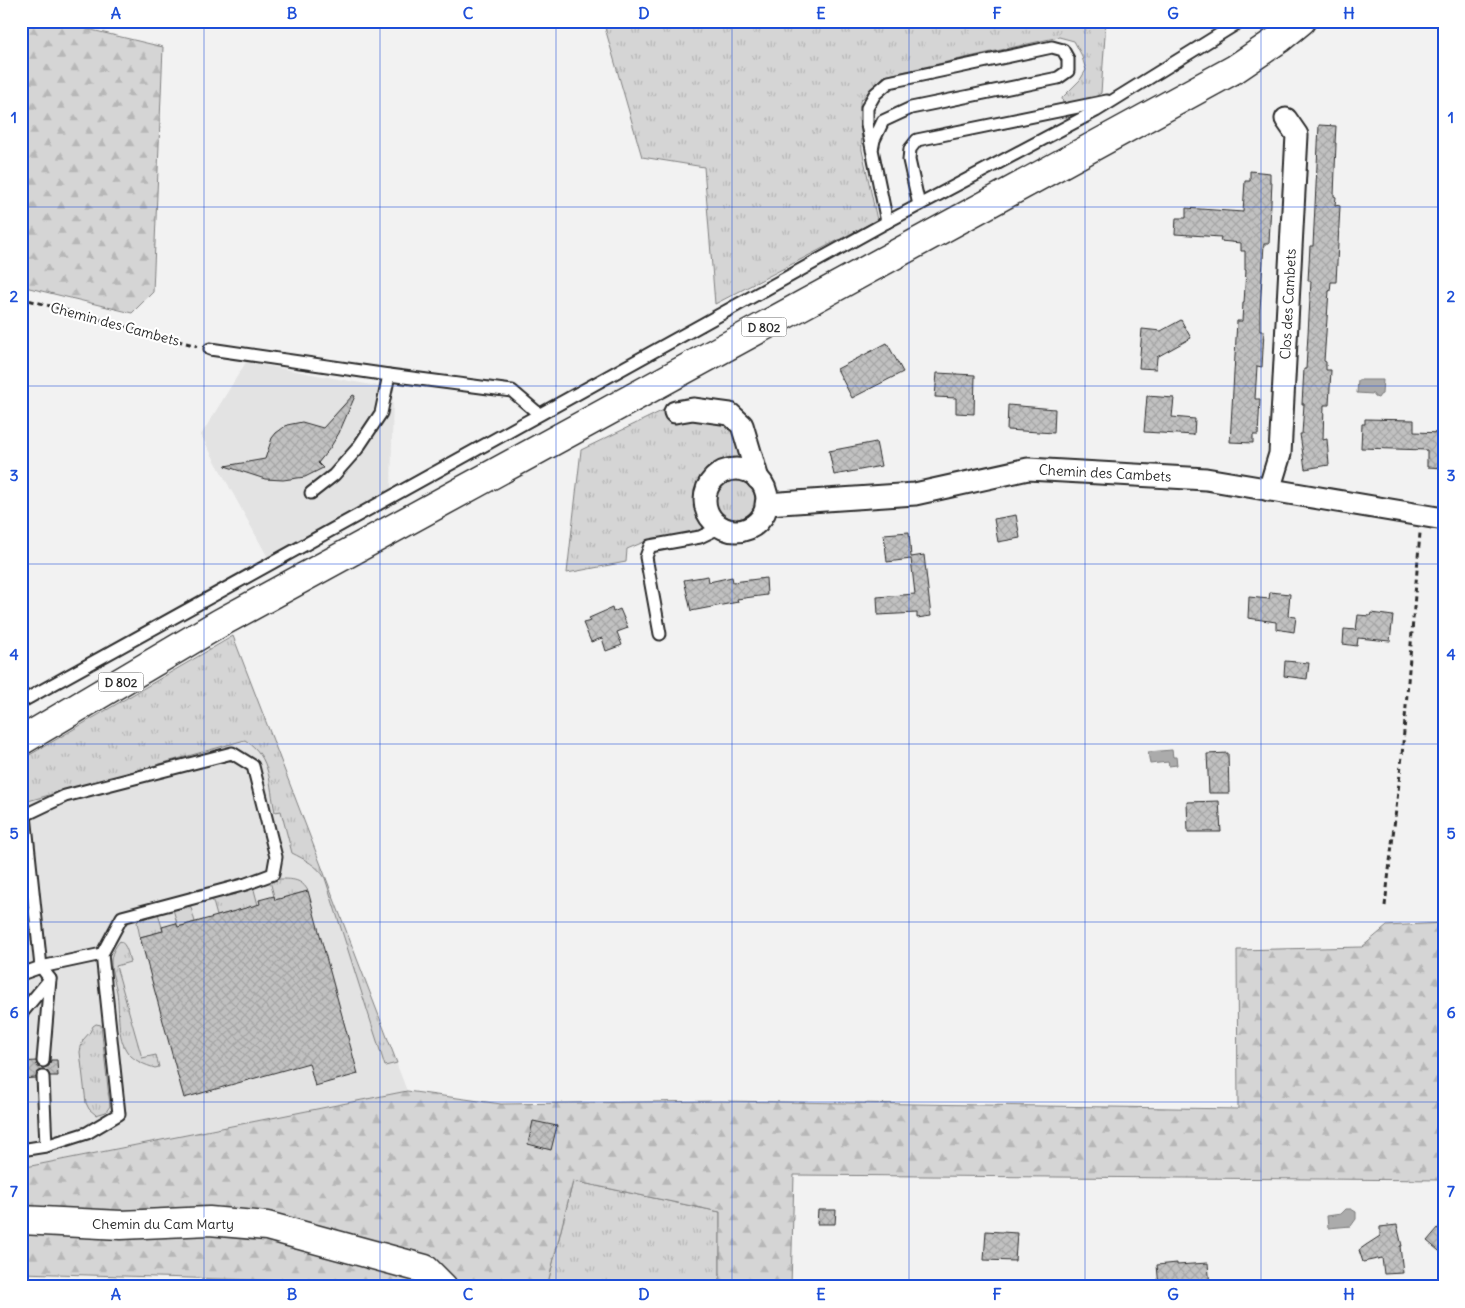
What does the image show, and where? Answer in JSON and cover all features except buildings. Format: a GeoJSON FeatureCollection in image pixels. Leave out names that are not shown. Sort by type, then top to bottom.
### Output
{"type":"FeatureCollection","features":[{"type":"Feature","properties":{"kind":"main road","name":"D 802"},"geometry":{"type":"LineString","coordinates":[[21,741],[220,623],[1235,68],[1279,39],[1301,21]]}},
{"type":"Feature","properties":{"kind":"main road","name":"Chemin du Cam Marty"},"geometry":{"type":"LineString","coordinates":[[21,1220],[121,1225],[209,1221],[267,1226],[425,1269],[442,1287]]}},
{"type":"Feature","properties":{"kind":"street","name":"Clos des Cambets"},"geometry":{"type":"LineString","coordinates":[[1269,490],[1280,454],[1297,135],[1286,119]]}},
{"type":"Feature","properties":{"kind":"street"},"geometry":{"type":"LineString","coordinates":[[675,412],[693,410],[730,414],[742,424],[758,479]]}},
{"type":"Feature","properties":{"kind":"street"},"geometry":{"type":"LineString","coordinates":[[740,469],[750,472],[764,486],[766,504],[758,521],[740,530],[730,530],[721,527],[712,520],[704,501],[706,490],[711,481],[719,474],[729,470],[740,469]]}},
{"type":"Feature","properties":{"kind":"street","name":"Chemin des Cambets"},"geometry":{"type":"LineString","coordinates":[[766,504],[915,494],[1028,469],[1206,479],[1444,519]]}},
{"type":"Feature","properties":{"kind":"lane"},"geometry":{"type":"LineString","coordinates":[[21,702],[887,222],[1096,111],[1241,21]]}},
{"type":"Feature","properties":{"kind":"lane"},"geometry":{"type":"LineString","coordinates":[[872,150],[874,140],[883,122],[911,108],[1058,78],[1068,71],[1068,59],[1063,50],[1052,47],[889,82],[875,94],[867,108],[867,125],[872,150],[887,222]]}},
{"type":"Feature","properties":{"kind":"lane"},"geometry":{"type":"LineString","coordinates":[[919,205],[910,160],[910,149],[917,140],[1116,99]]}},
{"type":"Feature","properties":{"kind":"lane"},"geometry":{"type":"LineString","coordinates":[[205,348],[389,375],[512,390],[539,414]]}},
{"type":"Feature","properties":{"kind":"lane"},"geometry":{"type":"LineString","coordinates":[[311,493],[334,475],[358,449],[381,413],[389,375]]}},
{"type":"Feature","properties":{"kind":"lane"},"geometry":{"type":"LineString","coordinates":[[660,634],[646,557],[650,546],[700,537],[721,527]]}},
{"type":"Feature","properties":{"kind":"lane"},"geometry":{"type":"LineString","coordinates":[[21,1150],[46,1146],[87,1133],[119,1114],[102,954],[122,917],[246,884],[273,874],[276,856],[253,766],[232,753],[65,796],[23,815],[41,967],[50,979],[43,1060]]}},
{"type":"Feature","properties":{"kind":"lane"},"geometry":{"type":"LineString","coordinates":[[21,974],[41,967],[102,954]]}},
{"type":"Feature","properties":{"kind":"lane"},"geometry":{"type":"LineString","coordinates":[[21,1014],[50,979]]}},
{"type":"Feature","properties":{"kind":"lane"},"geometry":{"type":"LineString","coordinates":[[43,1077],[46,1146]]}},
{"type":"Feature","properties":{"kind":"path","name":"Chemin des Cambets"},"geometry":{"type":"LineString","coordinates":[[21,298],[205,348]]}},
{"type":"Feature","properties":{"kind":"path"},"geometry":{"type":"LineString","coordinates":[[1385,906],[1402,756],[1421,515]]}},
{"type":"Feature","properties":{"kind":"shaded area"},"geometry":{"type":"Polygon","coordinates":[[[246,362],[393,389],[391,495],[272,565],[201,435],[246,362]]]}},
{"type":"Feature","properties":{"kind":"shaded area"},"geometry":{"type":"Polygon","coordinates":[[[1358,380],[1383,380],[1382,394],[1378,398],[1373,394],[1357,393],[1358,380]]]}},
{"type":"Feature","properties":{"kind":"shaded area"},"geometry":{"type":"Polygon","coordinates":[[[233,636],[407,1091],[21,1168],[21,760],[233,636]]]}},
{"type":"Feature","properties":{"kind":"shaded area"},"geometry":{"type":"Polygon","coordinates":[[[1172,750],[1173,757],[1176,757],[1177,765],[1169,766],[1168,762],[1150,764],[1148,752],[1172,750]]]}},
{"type":"Feature","properties":{"kind":"shaded area"},"geometry":{"type":"Polygon","coordinates":[[[1346,1209],[1356,1212],[1356,1219],[1351,1226],[1328,1228],[1327,1216],[1341,1214],[1346,1209]]]}},
{"type":"Feature","properties":{"kind":"green space"},"geometry":{"type":"Polygon","coordinates":[[[21,21],[54,21],[163,47],[153,292],[132,313],[21,286],[21,21]]]}},
{"type":"Feature","properties":{"kind":"green space"},"geometry":{"type":"Polygon","coordinates":[[[603,21],[1106,21],[1101,93],[1066,118],[1062,98],[1080,80],[1086,70],[1074,41],[1059,37],[884,76],[860,101],[862,150],[877,220],[715,304],[704,167],[642,157],[603,21]]]}},
{"type":"Feature","properties":{"kind":"green space"},"geometry":{"type":"Polygon","coordinates":[[[672,406],[689,415],[739,427],[744,463],[730,464],[717,468],[706,476],[697,493],[698,504],[706,522],[706,530],[644,542],[627,549],[626,562],[567,573],[581,450],[672,406]]]}},
{"type":"Feature","properties":{"kind":"green space"},"geometry":{"type":"Polygon","coordinates":[[[731,480],[739,480],[746,483],[752,489],[755,500],[752,511],[746,517],[739,520],[731,520],[724,517],[718,511],[715,504],[715,496],[718,489],[724,483],[731,480]]]}},
{"type":"Feature","properties":{"kind":"green space"},"geometry":{"type":"Polygon","coordinates":[[[233,636],[397,1063],[385,1066],[325,878],[315,866],[292,853],[281,811],[275,812],[265,763],[254,747],[245,740],[21,803],[21,760],[233,636]]]}},
{"type":"Feature","properties":{"kind":"green space"},"geometry":{"type":"Polygon","coordinates":[[[280,879],[300,882],[308,891],[275,900],[270,881],[280,879]]]}},
{"type":"Feature","properties":{"kind":"green space"},"geometry":{"type":"Polygon","coordinates":[[[253,886],[258,905],[217,916],[212,898],[253,886]]]}},
{"type":"Feature","properties":{"kind":"green space"},"geometry":{"type":"Polygon","coordinates":[[[190,904],[195,922],[178,927],[173,909],[190,904]]]}},
{"type":"Feature","properties":{"kind":"green space"},"geometry":{"type":"Polygon","coordinates":[[[158,913],[163,931],[140,937],[137,922],[140,919],[158,913]]]}},
{"type":"Feature","properties":{"kind":"green space"},"geometry":{"type":"Polygon","coordinates":[[[1444,923],[1444,1180],[794,1175],[791,1287],[720,1287],[720,1212],[573,1181],[547,1287],[433,1287],[428,1285],[21,1273],[21,1168],[407,1091],[501,1104],[720,1101],[1238,1109],[1237,950],[1362,947],[1387,926],[1444,923]]]}},
{"type":"Feature","properties":{"kind":"green space"},"geometry":{"type":"Polygon","coordinates":[[[120,941],[126,947],[130,962],[116,966],[142,1058],[156,1055],[159,1067],[151,1067],[140,1062],[128,1053],[124,1047],[111,962],[116,946],[120,941]]]}},
{"type":"Feature","properties":{"kind":"green space"},"geometry":{"type":"Polygon","coordinates":[[[96,1024],[101,1025],[110,1106],[106,1112],[96,1115],[89,1109],[86,1103],[80,1052],[83,1040],[96,1024]]]}},
{"type":"Feature","properties":{"kind":"green space"},"geometry":{"type":"Polygon","coordinates":[[[573,1181],[720,1212],[720,1287],[547,1287],[573,1181]]]}}]}
